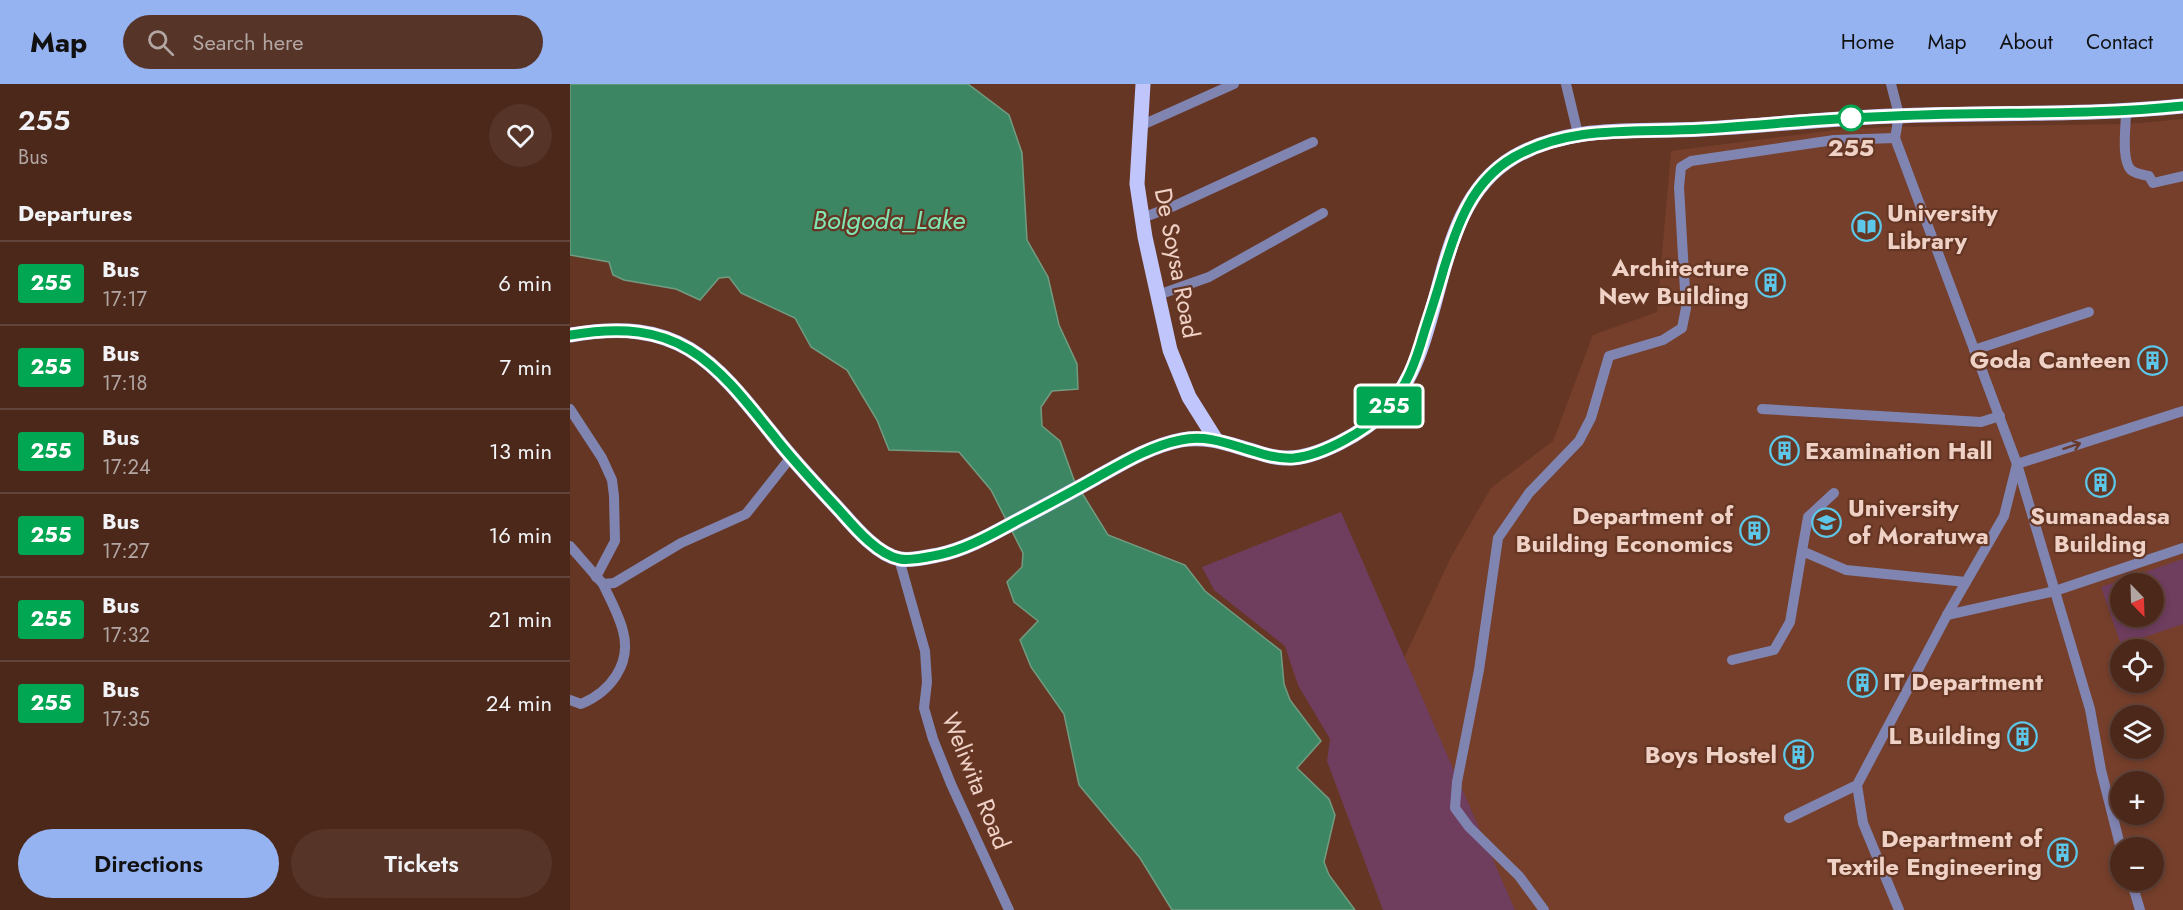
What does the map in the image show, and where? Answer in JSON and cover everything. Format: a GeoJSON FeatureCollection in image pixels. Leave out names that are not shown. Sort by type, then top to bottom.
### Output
{"type":"FeatureCollection","features":[{"type":"Feature","properties":{"kind":"main road","name":"De Soysa Road"},"geometry":{"type":"LineString","coordinates":[[1143,84],[1137,184],[1142,218],[1170,350],[1190,397],[1216,440]]}},
{"type":"Feature","properties":{"kind":"main road"},"geometry":{"type":"LineString","coordinates":[[570,335],[602,329],[636,331],[690,348],[717,369],[791,458],[868,543],[899,559],[943,554],[979,542],[1096,478],[1161,446],[1183,439],[1216,440],[1262,454],[1289,459],[1308,456],[1340,442],[1377,418],[1387,409],[1410,376],[1459,222],[1472,198],[1494,172],[1514,157],[1550,142],[1578,134],[1597,132],[1699,130],[1899,115],[2126,112],[2183,106]]}},
{"type":"Feature","properties":{"kind":"street"},"geometry":{"type":"LineString","coordinates":[[1140,126],[1234,84]]}},
{"type":"Feature","properties":{"kind":"street"},"geometry":{"type":"LineString","coordinates":[[1566,84],[1578,134]]}},
{"type":"Feature","properties":{"kind":"street"},"geometry":{"type":"LineString","coordinates":[[1891,84],[1899,115],[1895,138],[2016,464],[2090,709],[2101,770],[2118,837]]}},
{"type":"Feature","properties":{"kind":"street"},"geometry":{"type":"LineString","coordinates":[[2126,112],[2126,161],[2129,168],[2149,176],[2153,183],[2183,176]]}},
{"type":"Feature","properties":{"kind":"street"},"geometry":{"type":"LineString","coordinates":[[1544,910],[1519,876],[1469,827],[1455,808],[1457,782],[1479,670],[1498,538],[1528,493],[1579,441],[1591,418],[1609,356],[1663,340],[1682,328],[1686,308],[1679,187],[1681,167],[1691,161],[1823,142],[1895,138]]}},
{"type":"Feature","properties":{"kind":"street"},"geometry":{"type":"LineString","coordinates":[[1142,218],[1174,206],[1312,142]]}},
{"type":"Feature","properties":{"kind":"street"},"geometry":{"type":"LineString","coordinates":[[1158,295],[1209,277],[1323,213]]}},
{"type":"Feature","properties":{"kind":"street"},"geometry":{"type":"LineString","coordinates":[[1974,350],[2089,312]]}},
{"type":"Feature","properties":{"kind":"street"},"geometry":{"type":"LineString","coordinates":[[1761,409],[1981,422],[2000,416]]}},
{"type":"Feature","properties":{"kind":"street"},"geometry":{"type":"LineString","coordinates":[[570,410],[602,458],[612,480],[615,541],[600,580]]}},
{"type":"Feature","properties":{"kind":"street"},"geometry":{"type":"LineString","coordinates":[[2016,464],[2183,411]]}},
{"type":"Feature","properties":{"kind":"street"},"geometry":{"type":"LineString","coordinates":[[600,580],[614,583],[681,543],[746,513],[791,458]]}},
{"type":"Feature","properties":{"kind":"street"},"geometry":{"type":"LineString","coordinates":[[1789,818],[1857,785],[1947,615],[2004,516],[2016,464]]}},
{"type":"Feature","properties":{"kind":"street"},"geometry":{"type":"LineString","coordinates":[[1732,660],[1774,650],[1790,622],[1808,517],[1834,493]]}},
{"type":"Feature","properties":{"kind":"street"},"geometry":{"type":"LineString","coordinates":[[570,546],[600,580],[624,633],[621,671],[597,698],[581,704],[570,700]]}},
{"type":"Feature","properties":{"kind":"street"},"geometry":{"type":"LineString","coordinates":[[1947,615],[2055,591],[2183,548]]}},
{"type":"Feature","properties":{"kind":"street"},"geometry":{"type":"LineString","coordinates":[[1802,551],[1846,570],[1966,582]]}},
{"type":"Feature","properties":{"kind":"street","name":"Weliwita Road"},"geometry":{"type":"LineString","coordinates":[[899,559],[925,651],[927,682],[924,708],[933,739],[951,784],[1009,910]]}},
{"type":"Feature","properties":{"kind":"street"},"geometry":{"type":"LineString","coordinates":[[1857,785],[1863,823],[1894,908]]}},
{"type":"Feature","properties":{"kind":"street"},"geometry":{"type":"LineString","coordinates":[[2134,891],[2140,910]]}},
{"type":"Feature","properties":{"kind":"shaded area","name":"University of Moratuwa"},"geometry":{"type":"Polygon","coordinates":[[[2183,119],[2183,910],[1431,910],[1362,749],[1451,557],[1491,488],[1553,441],[1593,335],[1657,312],[1671,151],[1835,130],[1889,127],[2128,124],[2183,119]]]}},
{"type":"Feature","properties":{"kind":"shaded area"},"geometry":{"type":"Polygon","coordinates":[[[1341,512],[1515,910],[1383,910],[1327,761],[1330,739],[1298,685],[1285,646],[1214,590],[1202,567],[1341,512]]]}},
{"type":"Feature","properties":{"kind":"shaded area"},"geometry":{"type":"Polygon","coordinates":[[[2183,559],[2183,624],[2139,639],[2119,639],[2115,627],[2164,627],[2164,573],[2142,573],[2183,559]]]}},
{"type":"Feature","properties":{"kind":"shaded area"},"geometry":{"type":"Polygon","coordinates":[[[2110,584],[2110,613],[2101,587],[2110,584]]]}},
{"type":"Feature","properties":{"kind":"water","name":"Bolgoda_Lake"},"geometry":{"type":"Polygon","coordinates":[[[570,84],[968,84],[1009,115],[1022,153],[1027,240],[1048,277],[1059,325],[1077,364],[1078,389],[1052,391],[1041,407],[1042,426],[1060,441],[1074,480],[1108,535],[1185,565],[1205,591],[1281,651],[1284,684],[1290,700],[1321,741],[1297,768],[1329,799],[1335,815],[1324,862],[1329,875],[1355,910],[1172,910],[1140,858],[1079,785],[1064,714],[1031,667],[1020,640],[1038,621],[1014,602],[1007,582],[1022,567],[1023,553],[991,490],[959,452],[889,450],[877,420],[847,370],[811,347],[795,318],[741,293],[729,277],[719,278],[700,300],[676,289],[624,280],[613,275],[609,262],[570,255],[570,84]]]}},
{"type":"Feature","properties":{"kind":"bus line","name":"255"},"geometry":{"type":"LineString","coordinates":[[570,335],[602,329],[636,331],[690,348],[717,369],[791,458],[868,543],[899,559],[943,554],[979,542],[1140,454],[1183,439],[1216,440],[1254,452],[1289,459],[1319,452],[1364,427],[1387,409],[1410,376],[1459,222],[1472,198],[1494,172],[1514,157],[1550,142],[1578,134],[1597,132],[1699,130],[1899,115],[2126,112],[2183,106]]}},
{"type":"Feature","properties":{"kind":"place","name":"255"},"geometry":{"type":"Point","coordinates":[1851,118]}},
{"type":"Feature","properties":{"kind":"place","name":"University Library"},"geometry":{"type":"Point","coordinates":[1866,227]}},
{"type":"Feature","properties":{"kind":"place","name":"Architecture New Building"},"geometry":{"type":"Point","coordinates":[1770,282]}},
{"type":"Feature","properties":{"kind":"place","name":"Goda Canteen"},"geometry":{"type":"Point","coordinates":[2152,360]}},
{"type":"Feature","properties":{"kind":"place","name":"Examination Hall"},"geometry":{"type":"Point","coordinates":[1784,451]}},
{"type":"Feature","properties":{"kind":"place","name":"Sumanadasa Building"},"geometry":{"type":"Point","coordinates":[2100,483]}},
{"type":"Feature","properties":{"kind":"place","name":"University of Moratuwa"},"geometry":{"type":"Point","coordinates":[1827,522]}},
{"type":"Feature","properties":{"kind":"place","name":"Department of Building Economics"},"geometry":{"type":"Point","coordinates":[1754,530]}},
{"type":"Feature","properties":{"kind":"place","name":"IT Department"},"geometry":{"type":"Point","coordinates":[1862,682]}},
{"type":"Feature","properties":{"kind":"place","name":"L Building"},"geometry":{"type":"Point","coordinates":[2022,736]}},
{"type":"Feature","properties":{"kind":"place","name":"Boys Hostel"},"geometry":{"type":"Point","coordinates":[1798,755]}},
{"type":"Feature","properties":{"kind":"place","name":"Department of Textile Engineering"},"geometry":{"type":"Point","coordinates":[2063,853]}}]}
